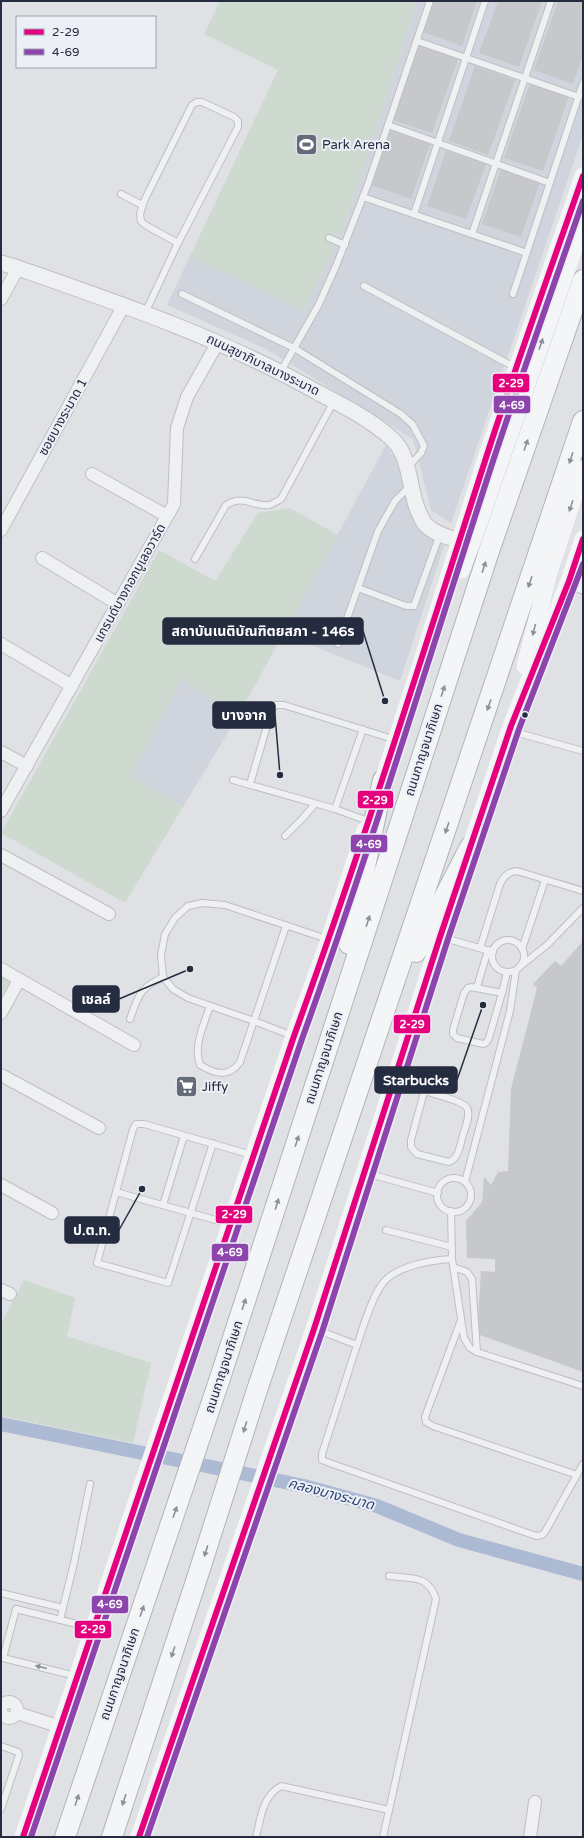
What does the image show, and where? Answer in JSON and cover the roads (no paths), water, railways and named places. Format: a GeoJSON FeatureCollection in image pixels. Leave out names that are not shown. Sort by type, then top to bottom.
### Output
{"type":"FeatureCollection","features":[{"type":"Feature","properties":{"kind":"highway","name":"ถนนกาญจนาภิเษก"},"geometry":{"type":"LineString","coordinates":[[64,1837],[219,1381],[489,551],[583,280]]}},
{"type":"Feature","properties":{"kind":"highway"},"geometry":{"type":"LineString","coordinates":[[112,1837],[198,1575],[256,1390],[583,421]]}},
{"type":"Feature","properties":{"kind":"highway"},"geometry":{"type":"LineString","coordinates":[[330,1038],[383,780]]}},
{"type":"Feature","properties":{"kind":"highway"},"geometry":{"type":"LineString","coordinates":[[386,1008],[470,847]]}},
{"type":"Feature","properties":{"kind":"main road"},"geometry":{"type":"LineString","coordinates":[[420,667],[472,544],[583,176]]}},
{"type":"Feature","properties":{"kind":"main road"},"geometry":{"type":"LineString","coordinates":[[23,1837],[62,1727],[294,1036],[329,940],[383,780],[460,541],[583,223]]}},
{"type":"Feature","properties":{"kind":"main road"},"geometry":{"type":"LineString","coordinates":[[139,1837],[288,1399],[314,1329],[440,937],[510,729],[549,572],[583,468]]}},
{"type":"Feature","properties":{"kind":"main road"},"geometry":{"type":"LineString","coordinates":[[510,729],[576,584],[583,539]]}},
{"type":"Feature","properties":{"kind":"street","name":"ถนนสุขาภิบาลบางระมาด"},"geometry":{"type":"LineString","coordinates":[[1,264],[18,268],[145,312],[218,342],[281,371],[334,401],[392,438],[402,452],[408,468],[415,505],[425,524],[440,534],[460,541]]}},
{"type":"Feature","properties":{"kind":"street"},"geometry":{"type":"LineString","coordinates":[[1,299],[18,268]]}},
{"type":"Feature","properties":{"kind":"street","name":"ซอยบางระมาด 1"},"geometry":{"type":"LineString","coordinates":[[1,530],[124,305]]}},
{"type":"Feature","properties":{"kind":"street","name":"แกรนด์บางกอกบูเลอวาร์ด"},"geometry":{"type":"LineString","coordinates":[[1,811],[174,504],[177,428],[187,397],[218,342]]}},
{"type":"Feature","properties":{"kind":"street"},"geometry":{"type":"LineString","coordinates":[[92,474],[167,516]]}},
{"type":"Feature","properties":{"kind":"street"},"geometry":{"type":"LineString","coordinates":[[42,558],[118,604]]}},
{"type":"Feature","properties":{"kind":"street"},"geometry":{"type":"LineString","coordinates":[[1,644],[72,686]]}},
{"type":"Feature","properties":{"kind":"street"},"geometry":{"type":"LineString","coordinates":[[1,752],[26,766]]}},
{"type":"Feature","properties":{"kind":"street"},"geometry":{"type":"LineString","coordinates":[[1,855],[109,914]]}},
{"type":"Feature","properties":{"kind":"street"},"geometry":{"type":"LineString","coordinates":[[1,969],[134,1044]]}},
{"type":"Feature","properties":{"kind":"street"},"geometry":{"type":"LineString","coordinates":[[1,1013],[19,980]]}},
{"type":"Feature","properties":{"kind":"street"},"geometry":{"type":"LineString","coordinates":[[1,1075],[99,1128]]}},
{"type":"Feature","properties":{"kind":"street"},"geometry":{"type":"LineString","coordinates":[[1,1185],[52,1214]]}},
{"type":"Feature","properties":{"kind":"street"},"geometry":{"type":"LineString","coordinates":[[1,1706],[1,1711],[8,1718],[13,1717],[17,1713],[62,1727]]}},
{"type":"Feature","properties":{"kind":"street"},"geometry":{"type":"LineString","coordinates":[[530,1837],[535,1802]]}},
{"type":"Feature","properties":{"kind":"lane"},"geometry":{"type":"LineString","coordinates":[[281,371],[318,306],[345,244],[363,197],[430,1]]}},
{"type":"Feature","properties":{"kind":"lane"},"geometry":{"type":"LineString","coordinates":[[414,214],[485,1]]}},
{"type":"Feature","properties":{"kind":"lane"},"geometry":{"type":"LineString","coordinates":[[472,234],[551,1]]}},
{"type":"Feature","properties":{"kind":"lane"},"geometry":{"type":"LineString","coordinates":[[417,41],[525,77],[578,97]]}},
{"type":"Feature","properties":{"kind":"lane"},"geometry":{"type":"LineString","coordinates":[[514,294],[583,83]]}},
{"type":"Feature","properties":{"kind":"lane"},"geometry":{"type":"LineString","coordinates":[[145,312],[178,243],[238,127],[238,121],[234,117],[202,102],[196,102],[192,105],[142,205],[140,214],[141,221],[178,243]]}},
{"type":"Feature","properties":{"kind":"lane"},"geometry":{"type":"LineString","coordinates":[[388,125],[550,182]]}},
{"type":"Feature","properties":{"kind":"lane"},"geometry":{"type":"LineString","coordinates":[[121,194],[142,205]]}},
{"type":"Feature","properties":{"kind":"lane"},"geometry":{"type":"LineString","coordinates":[[363,197],[527,253]]}},
{"type":"Feature","properties":{"kind":"lane"},"geometry":{"type":"LineString","coordinates":[[329,238],[345,244]]}},
{"type":"Feature","properties":{"kind":"lane"},"geometry":{"type":"LineString","coordinates":[[364,286],[523,375]]}},
{"type":"Feature","properties":{"kind":"lane"},"geometry":{"type":"LineString","coordinates":[[182,294],[294,348],[401,414],[413,425],[424,446],[421,453],[408,468]]}},
{"type":"Feature","properties":{"kind":"lane"},"geometry":{"type":"LineString","coordinates":[[194,559],[226,505],[234,500],[244,500],[270,505],[281,499],[334,401]]}},
{"type":"Feature","properties":{"kind":"lane"},"geometry":{"type":"LineString","coordinates":[[338,644],[383,520],[395,501],[411,485]]}},
{"type":"Feature","properties":{"kind":"lane"},"geometry":{"type":"LineString","coordinates":[[358,588],[406,606],[414,606],[440,534]]}},
{"type":"Feature","properties":{"kind":"lane"},"geometry":{"type":"LineString","coordinates":[[250,784],[272,709],[276,705],[284,705],[396,740]]}},
{"type":"Feature","properties":{"kind":"lane"},"geometry":{"type":"LineString","coordinates":[[335,809],[363,729]]}},
{"type":"Feature","properties":{"kind":"lane"},"geometry":{"type":"LineString","coordinates":[[510,729],[583,751]]}},
{"type":"Feature","properties":{"kind":"lane"},"geometry":{"type":"LineString","coordinates":[[233,780],[335,809],[368,821]]}},
{"type":"Feature","properties":{"kind":"lane"},"geometry":{"type":"LineString","coordinates":[[285,836],[316,804]]}},
{"type":"Feature","properties":{"kind":"lane"},"geometry":{"type":"LineString","coordinates":[[480,948],[504,877],[509,873],[517,871],[583,892]]}},
{"type":"Feature","properties":{"kind":"lane"},"geometry":{"type":"LineString","coordinates":[[522,949],[545,880]]}},
{"type":"Feature","properties":{"kind":"lane"},"geometry":{"type":"LineString","coordinates":[[294,1036],[254,1020],[188,998],[173,989],[163,977],[161,955],[165,934],[175,918],[188,906],[202,903],[225,905],[329,940]]}},
{"type":"Feature","properties":{"kind":"lane"},"geometry":{"type":"LineString","coordinates":[[491,951],[494,964],[501,970],[507,972],[518,968],[547,946],[583,908]]}},
{"type":"Feature","properties":{"kind":"lane"},"geometry":{"type":"LineString","coordinates":[[210,1006],[196,1050],[200,1065],[206,1069],[221,1073],[229,1073],[236,1069],[240,1062],[286,926]]}},
{"type":"Feature","properties":{"kind":"lane"},"geometry":{"type":"LineString","coordinates":[[440,937],[491,951]]}},
{"type":"Feature","properties":{"kind":"lane"},"geometry":{"type":"LineString","coordinates":[[466,1182],[456,1178],[450,1178],[440,1185],[438,1201],[441,1206],[451,1211],[462,1210],[469,1202],[471,1192],[466,1182],[510,1011],[518,968],[524,957],[522,949],[516,943],[506,941],[497,945],[491,951],[477,987]]}},
{"type":"Feature","properties":{"kind":"lane"},"geometry":{"type":"LineString","coordinates":[[502,994],[477,987],[471,987],[465,990],[453,1034],[457,1038],[483,1044],[486,1043],[502,994],[507,972]]}},
{"type":"Feature","properties":{"kind":"lane"},"geometry":{"type":"LineString","coordinates":[[130,1019],[142,990],[148,984],[163,977]]}},
{"type":"Feature","properties":{"kind":"lane"},"geometry":{"type":"LineString","coordinates":[[394,1084],[424,1092],[461,1102],[467,1108],[468,1114],[458,1153],[455,1159],[449,1162],[417,1154],[411,1147],[411,1140],[424,1092]]}},
{"type":"Feature","properties":{"kind":"lane"},"geometry":{"type":"LineString","coordinates":[[213,1144],[168,1283],[97,1263],[133,1130],[136,1124],[144,1124],[184,1136],[213,1144],[254,1156]]}},
{"type":"Feature","properties":{"kind":"lane"},"geometry":{"type":"LineString","coordinates":[[163,1205],[184,1136]]}},
{"type":"Feature","properties":{"kind":"lane"},"geometry":{"type":"LineString","coordinates":[[364,1173],[438,1193]]}},
{"type":"Feature","properties":{"kind":"lane"},"geometry":{"type":"LineString","coordinates":[[116,1192],[231,1224]]}},
{"type":"Feature","properties":{"kind":"lane"},"geometry":{"type":"LineString","coordinates":[[451,1211],[453,1267],[465,1340],[470,1348],[477,1352],[583,1386]]}},
{"type":"Feature","properties":{"kind":"lane"},"geometry":{"type":"LineString","coordinates":[[386,1230],[452,1247]]}},
{"type":"Feature","properties":{"kind":"lane"},"geometry":{"type":"LineString","coordinates":[[452,1259],[422,1263],[404,1270],[384,1281],[379,1289],[357,1345],[322,1454],[322,1460],[536,1536],[542,1535],[545,1532],[583,1464]]}},
{"type":"Feature","properties":{"kind":"lane"},"geometry":{"type":"LineString","coordinates":[[453,1267],[467,1272],[472,1279],[477,1352]]}},
{"type":"Feature","properties":{"kind":"lane"},"geometry":{"type":"LineString","coordinates":[[461,1320],[425,1417],[426,1422],[433,1426],[577,1475]]}},
{"type":"Feature","properties":{"kind":"lane"},"geometry":{"type":"LineString","coordinates":[[314,1329],[357,1345]]}},
{"type":"Feature","properties":{"kind":"lane"},"geometry":{"type":"LineString","coordinates":[[60,1620],[90,1484]]}},
{"type":"Feature","properties":{"kind":"lane"},"geometry":{"type":"LineString","coordinates":[[384,1837],[436,1599],[432,1588],[422,1580],[389,1576]]}},
{"type":"Feature","properties":{"kind":"lane"},"geometry":{"type":"LineString","coordinates":[[1,1592],[63,1608]]}},
{"type":"Feature","properties":{"kind":"lane"},"geometry":{"type":"LineString","coordinates":[[78,1676],[3,1658],[16,1609],[94,1629]]}},
{"type":"Feature","properties":{"kind":"lane"},"geometry":{"type":"LineString","coordinates":[[1,1746],[14,1750],[18,1752],[19,1755],[1,1809]]}},
{"type":"Feature","properties":{"kind":"lane"},"geometry":{"type":"LineString","coordinates":[[256,1837],[266,1799],[272,1792],[281,1786],[389,1810]]}},
{"type":"Feature","properties":{"kind":"waterway","name":"คลองบางระมาด"},"geometry":{"type":"LineString","coordinates":[[1,1424],[304,1486],[377,1506],[459,1540],[583,1574]]}},
{"type":"Feature","properties":{"kind":"place","name":"Park Arena"},"geometry":{"type":"Point","coordinates":[306,145]}},
{"type":"Feature","properties":{"kind":"place","name":"สถาบันเนติบัณฑิตยสภา - 146ร"},"geometry":{"type":"Point","coordinates":[385,701]}},
{"type":"Feature","properties":{"kind":"place","name":"บางจาก"},"geometry":{"type":"Point","coordinates":[280,775]}},
{"type":"Feature","properties":{"kind":"place","name":"เชลล์"},"geometry":{"type":"Point","coordinates":[190,969]}},
{"type":"Feature","properties":{"kind":"place","name":"Starbucks"},"geometry":{"type":"Point","coordinates":[483,1005]}},
{"type":"Feature","properties":{"kind":"place","name":"Jiffy"},"geometry":{"type":"Point","coordinates":[186,1087]}},
{"type":"Feature","properties":{"kind":"place","name":"ป.ต.ท."},"geometry":{"type":"Point","coordinates":[142,1189]}}]}
